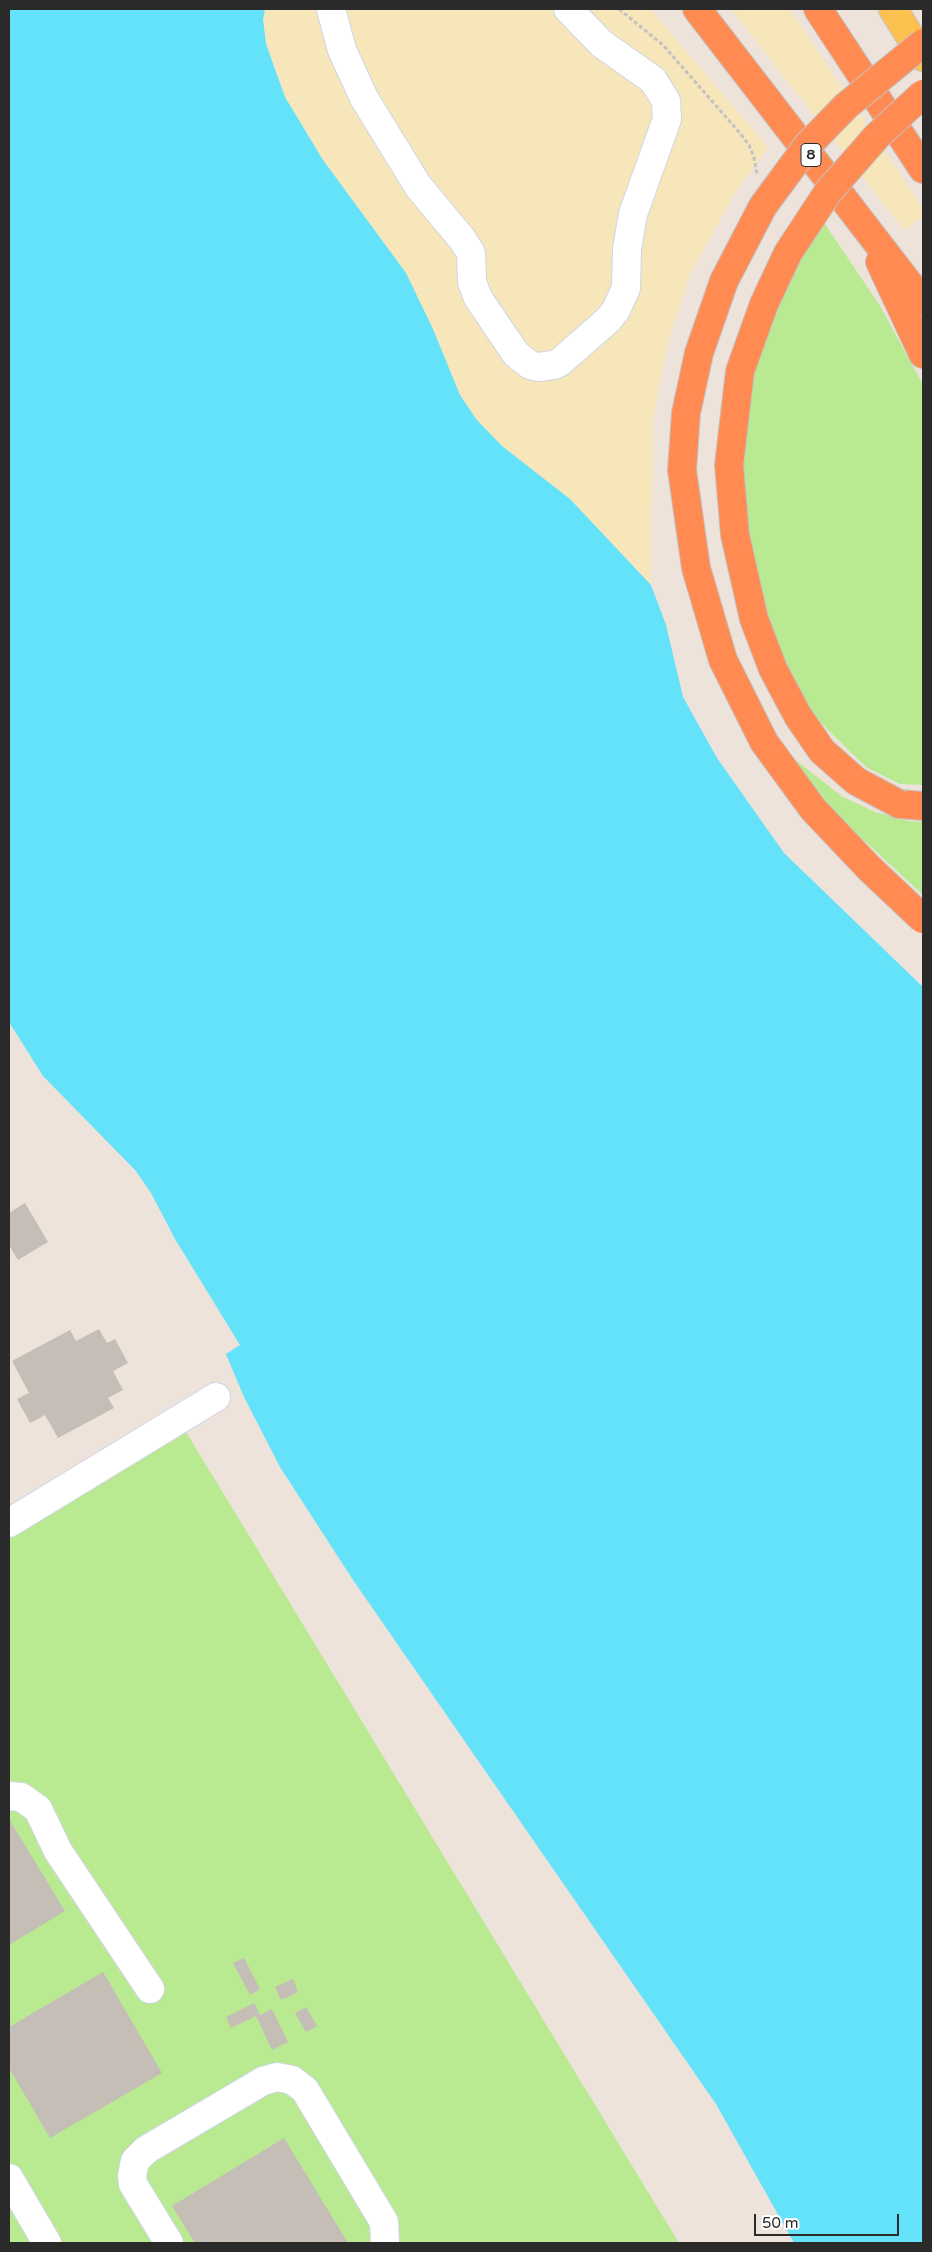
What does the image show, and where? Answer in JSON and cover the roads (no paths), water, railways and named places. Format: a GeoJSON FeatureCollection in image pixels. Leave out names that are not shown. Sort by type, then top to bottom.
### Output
{"type":"FeatureCollection","features":[{"type":"Feature","properties":{"kind":"highway","name":"8"},"geometry":{"type":"LineString","coordinates":[[697,9],[923,302]]}},
{"type":"Feature","properties":{"kind":"highway"},"geometry":{"type":"LineString","coordinates":[[818,9],[923,168]]}},
{"type":"Feature","properties":{"kind":"highway"},"geometry":{"type":"LineString","coordinates":[[923,43],[839,113],[808,145],[763,206],[724,282],[699,352],[686,413],[682,470],[696,568],[723,660],[764,742],[813,809],[869,868],[923,919]]}},
{"type":"Feature","properties":{"kind":"highway"},"geometry":{"type":"LineString","coordinates":[[911,805],[856,781],[822,751],[798,716],[773,669],[754,619],[735,535],[729,464],[740,371],[764,304],[788,253],[828,192],[877,136],[923,94]]}},
{"type":"Feature","properties":{"kind":"highway"},"geometry":{"type":"LineString","coordinates":[[863,222],[904,316],[923,354]]}},
{"type":"Feature","properties":{"kind":"main road"},"geometry":{"type":"LineString","coordinates":[[893,9],[923,57]]}},
{"type":"Feature","properties":{"kind":"lane"},"geometry":{"type":"LineString","coordinates":[[332,9],[342,50],[364,98],[418,186],[462,239],[471,253],[472,282],[478,298],[516,354],[530,365],[538,367],[554,365],[560,362],[608,320],[616,310],[626,288],[627,249],[632,214],[667,118],[666,101],[653,80],[602,44],[568,9]]}},
{"type":"Feature","properties":{"kind":"lane"},"geometry":{"type":"LineString","coordinates":[[9,1523],[216,1397]]}},
{"type":"Feature","properties":{"kind":"lane"},"geometry":{"type":"LineString","coordinates":[[9,1796],[21,1797],[38,1810],[58,1851],[150,1989]]}},
{"type":"Feature","properties":{"kind":"lane"},"geometry":{"type":"LineString","coordinates":[[169,2243],[134,2184],[132,2176],[135,2161],[155,2145],[263,2082],[277,2077],[292,2080],[305,2090],[384,2222],[385,2243]]}},
{"type":"Feature","properties":{"kind":"lane"},"geometry":{"type":"LineString","coordinates":[[9,2178],[48,2243]]}},
{"type":"Feature","properties":{"kind":"water"},"geometry":{"type":"Polygon","coordinates":[[[9,9],[265,9],[263,19],[266,44],[285,97],[323,160],[406,273],[433,329],[460,395],[476,419],[502,446],[570,499],[651,585],[666,625],[683,697],[717,758],[784,853],[923,987],[923,2243],[794,2243],[716,2104],[353,1580],[280,1467],[244,1397],[226,1354],[240,1345],[175,1239],[151,1193],[136,1171],[43,1076],[9,1022],[9,9]]]}}]}
